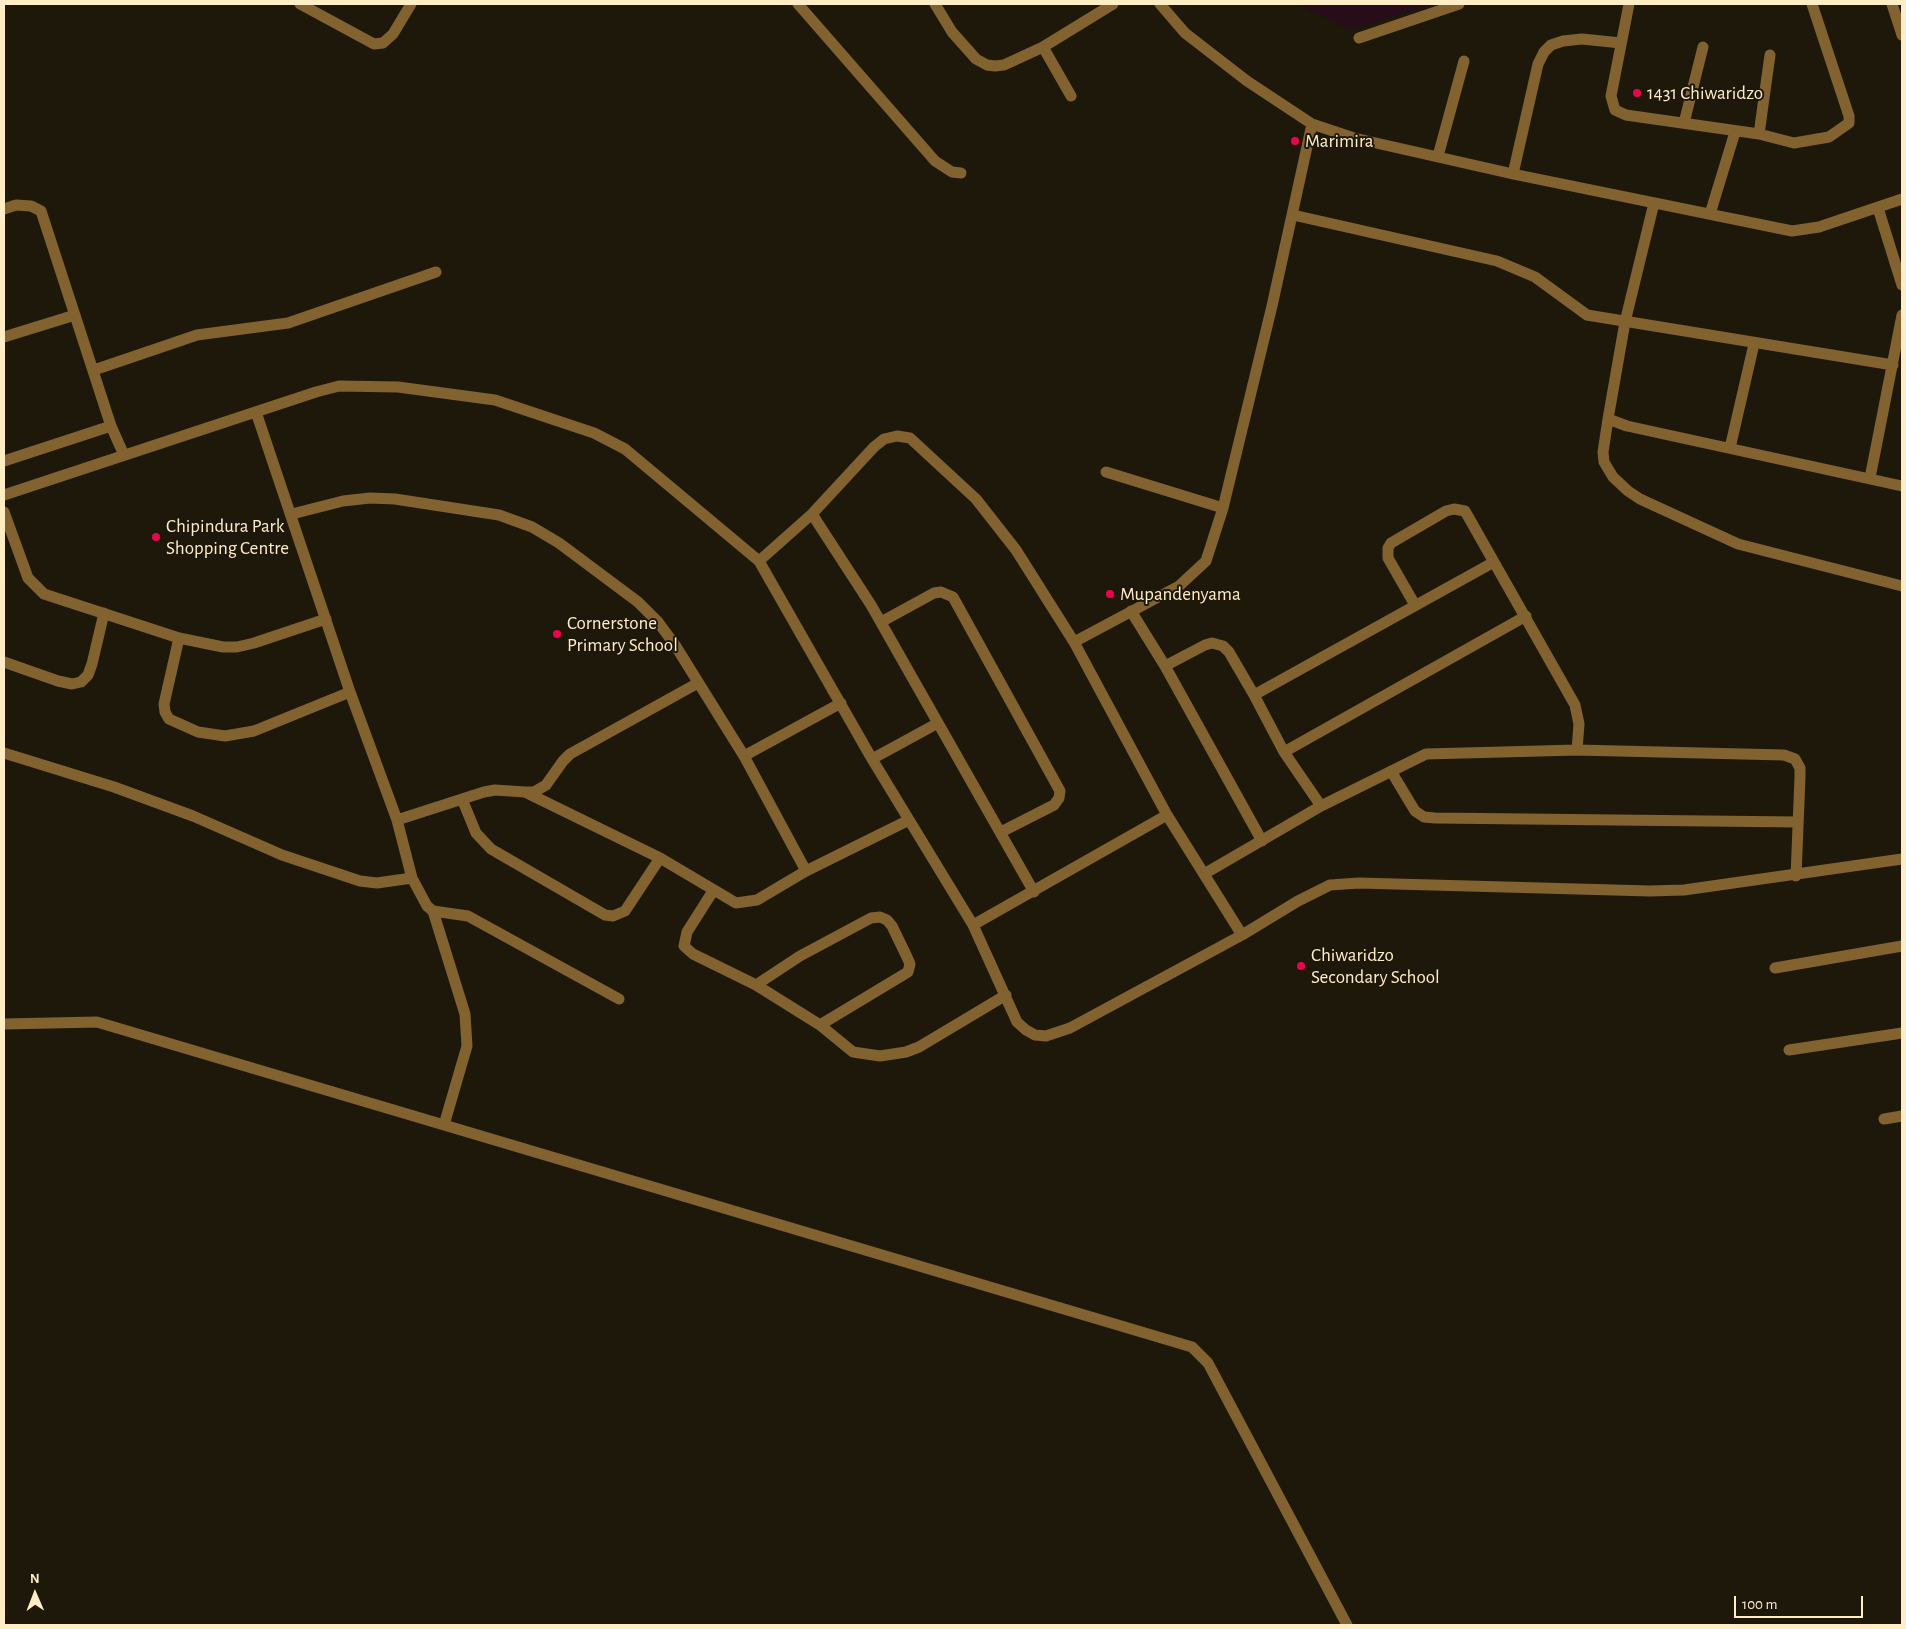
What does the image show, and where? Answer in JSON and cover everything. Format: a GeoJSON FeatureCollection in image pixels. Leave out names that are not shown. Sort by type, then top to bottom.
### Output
{"type":"FeatureCollection","features":[{"type":"Feature","properties":{"kind":"street"},"geometry":{"type":"LineString","coordinates":[[300,4],[374,44],[383,42],[393,34],[411,4]]}},
{"type":"Feature","properties":{"kind":"street"},"geometry":{"type":"LineString","coordinates":[[798,4],[935,161],[952,172],[961,173]]}},
{"type":"Feature","properties":{"kind":"street"},"geometry":{"type":"LineString","coordinates":[[935,4],[952,32],[976,59],[987,65],[1004,65],[1043,46],[1113,4]]}},
{"type":"Feature","properties":{"kind":"street"},"geometry":{"type":"LineString","coordinates":[[1160,4],[1185,33],[1247,81],[1312,124],[1354,138],[1513,174],[1778,229],[1804,230],[1902,199]]}},
{"type":"Feature","properties":{"kind":"street"},"geometry":{"type":"LineString","coordinates":[[1359,38],[1459,4]]}},
{"type":"Feature","properties":{"kind":"street"},"geometry":{"type":"LineString","coordinates":[[1629,4],[1611,96],[1615,110],[1626,116],[1759,134],[1794,143],[1829,137],[1849,122],[1849,116],[1812,4]]}},
{"type":"Feature","properties":{"kind":"street"},"geometry":{"type":"LineString","coordinates":[[1892,4],[1902,35]]}},
{"type":"Feature","properties":{"kind":"street"},"geometry":{"type":"LineString","coordinates":[[1513,174],[1538,64],[1544,52],[1551,45],[1572,40],[1596,39],[1621,43]]}},
{"type":"Feature","properties":{"kind":"street"},"geometry":{"type":"LineString","coordinates":[[1043,46],[1071,96]]}},
{"type":"Feature","properties":{"kind":"street"},"geometry":{"type":"LineString","coordinates":[[1684,123],[1703,47]]}},
{"type":"Feature","properties":{"kind":"street"},"geometry":{"type":"LineString","coordinates":[[1759,134],[1770,55]]}},
{"type":"Feature","properties":{"kind":"street"},"geometry":{"type":"LineString","coordinates":[[1438,156],[1464,61]]}},
{"type":"Feature","properties":{"kind":"street"},"geometry":{"type":"LineString","coordinates":[[1074,642],[1180,586],[1196,573],[1206,561],[1223,508],[1293,215],[1312,124]]}},
{"type":"Feature","properties":{"kind":"street"},"geometry":{"type":"LineString","coordinates":[[1710,214],[1735,132]]}},
{"type":"Feature","properties":{"kind":"street"},"geometry":{"type":"LineString","coordinates":[[1654,203],[1625,322],[1608,419],[1603,452],[1608,470],[1628,491],[1640,499],[1738,544],[1902,586]]}},
{"type":"Feature","properties":{"kind":"street"},"geometry":{"type":"LineString","coordinates":[[4,209],[16,205],[31,206],[41,211],[111,426],[124,455]]}},
{"type":"Feature","properties":{"kind":"street"},"geometry":{"type":"LineString","coordinates":[[1878,208],[1902,285]]}},
{"type":"Feature","properties":{"kind":"street"},"geometry":{"type":"LineString","coordinates":[[1293,215],[1497,261],[1534,277],[1587,315],[1754,344],[1893,365]]}},
{"type":"Feature","properties":{"kind":"street"},"geometry":{"type":"LineString","coordinates":[[94,370],[197,335],[288,322],[436,272]]}},
{"type":"Feature","properties":{"kind":"street"},"geometry":{"type":"LineString","coordinates":[[4,337],[74,315]]}},
{"type":"Feature","properties":{"kind":"street"},"geometry":{"type":"LineString","coordinates":[[1870,478],[1902,315]]}},
{"type":"Feature","properties":{"kind":"street"},"geometry":{"type":"LineString","coordinates":[[1730,448],[1754,344]]}},
{"type":"Feature","properties":{"kind":"street"},"geometry":{"type":"LineString","coordinates":[[4,495],[339,386],[398,387],[494,400],[594,433],[625,449],[759,561],[872,759],[973,925],[1018,1022],[1035,1035],[1057,1034],[1242,935],[1330,885],[1650,892],[1719,887],[1902,859]]}},
{"type":"Feature","properties":{"kind":"street"},"geometry":{"type":"LineString","coordinates":[[256,412],[292,514],[350,692],[397,820],[412,878],[427,906],[433,910],[468,916],[618,999]]}},
{"type":"Feature","properties":{"kind":"street"},"geometry":{"type":"LineString","coordinates":[[1608,419],[1627,426],[1902,486]]}},
{"type":"Feature","properties":{"kind":"street"},"geometry":{"type":"LineString","coordinates":[[4,461],[111,426]]}},
{"type":"Feature","properties":{"kind":"street"},"geometry":{"type":"LineString","coordinates":[[759,561],[812,514],[879,443],[897,436],[910,438],[976,499],[1016,550],[1074,642],[1167,815],[1242,935]]}},
{"type":"Feature","properties":{"kind":"street"},"geometry":{"type":"LineString","coordinates":[[1106,472],[1223,508]]}},
{"type":"Feature","properties":{"kind":"street"},"geometry":{"type":"LineString","coordinates":[[292,514],[343,501],[387,498],[499,515],[532,527],[559,543],[638,602],[658,622],[744,756],[806,871]]}},
{"type":"Feature","properties":{"kind":"street"},"geometry":{"type":"LineString","coordinates":[[1415,605],[1388,558],[1388,548],[1391,543],[1446,511],[1454,508],[1464,511],[1526,616],[1575,705],[1579,724],[1577,750]]}},
{"type":"Feature","properties":{"kind":"street"},"geometry":{"type":"LineString","coordinates":[[4,512],[28,578],[44,594],[205,645],[237,647],[326,619]]}},
{"type":"Feature","properties":{"kind":"street"},"geometry":{"type":"LineString","coordinates":[[812,514],[880,622],[1034,892]]}},
{"type":"Feature","properties":{"kind":"street"},"geometry":{"type":"LineString","coordinates":[[1254,695],[1494,562]]}},
{"type":"Feature","properties":{"kind":"street"},"geometry":{"type":"LineString","coordinates":[[880,622],[934,593],[941,592],[953,597],[1060,791],[1059,798],[1054,805],[1001,832]]}},
{"type":"Feature","properties":{"kind":"street"},"geometry":{"type":"LineString","coordinates":[[1131,611],[1165,666],[1262,840]]}},
{"type":"Feature","properties":{"kind":"street"},"geometry":{"type":"LineString","coordinates":[[4,662],[58,681],[72,684],[82,682],[88,675],[92,664],[104,613]]}},
{"type":"Feature","properties":{"kind":"street"},"geometry":{"type":"LineString","coordinates":[[1284,752],[1526,616]]}},
{"type":"Feature","properties":{"kind":"street"},"geometry":{"type":"LineString","coordinates":[[179,638],[164,704],[165,712],[169,719],[198,732],[225,736],[254,731],[350,692]]}},
{"type":"Feature","properties":{"kind":"street"},"geometry":{"type":"LineString","coordinates":[[1165,666],[1205,646],[1217,644],[1229,652],[1284,752],[1321,806]]}},
{"type":"Feature","properties":{"kind":"street"},"geometry":{"type":"LineString","coordinates":[[397,820],[495,790],[534,792],[546,785],[563,760],[570,754],[698,683]]}},
{"type":"Feature","properties":{"kind":"street"},"geometry":{"type":"LineString","coordinates":[[744,756],[841,703]]}},
{"type":"Feature","properties":{"kind":"street"},"geometry":{"type":"LineString","coordinates":[[872,759],[938,723]]}},
{"type":"Feature","properties":{"kind":"street"},"geometry":{"type":"LineString","coordinates":[[1204,874],[1321,806],[1426,754],[1577,750],[1784,754],[1795,760],[1800,768],[1796,876]]}},
{"type":"Feature","properties":{"kind":"street"},"geometry":{"type":"LineString","coordinates":[[4,753],[114,787],[193,816],[282,855],[360,881],[377,883],[412,878]]}},
{"type":"Feature","properties":{"kind":"street"},"geometry":{"type":"LineString","coordinates":[[1391,770],[1415,811],[1424,816],[1434,818],[1798,822]]}},
{"type":"Feature","properties":{"kind":"street"},"geometry":{"type":"LineString","coordinates":[[525,792],[660,858],[736,903],[757,900],[806,871],[909,820]]}},
{"type":"Feature","properties":{"kind":"street"},"geometry":{"type":"LineString","coordinates":[[462,799],[476,833],[491,849],[605,915],[613,916],[625,911],[660,858]]}},
{"type":"Feature","properties":{"kind":"street"},"geometry":{"type":"LineString","coordinates":[[973,925],[1167,815]]}},
{"type":"Feature","properties":{"kind":"street"},"geometry":{"type":"LineString","coordinates":[[713,891],[687,932],[684,946],[693,954],[756,985],[820,1025],[853,1052],[893,1056],[919,1047],[1006,995]]}},
{"type":"Feature","properties":{"kind":"street"},"geometry":{"type":"LineString","coordinates":[[433,910],[465,1014],[467,1046],[444,1125]]}},
{"type":"Feature","properties":{"kind":"street"},"geometry":{"type":"LineString","coordinates":[[756,985],[800,956],[871,918],[880,917],[887,920],[892,926],[910,964],[908,972],[820,1025]]}},
{"type":"Feature","properties":{"kind":"street"},"geometry":{"type":"LineString","coordinates":[[1775,968],[1902,946]]}},
{"type":"Feature","properties":{"kind":"street"},"geometry":{"type":"LineString","coordinates":[[4,1024],[97,1022],[1192,1347],[1208,1363],[1347,1625]]}},
{"type":"Feature","properties":{"kind":"street"},"geometry":{"type":"LineString","coordinates":[[1789,1050],[1902,1033]]}},
{"type":"Feature","properties":{"kind":"street"},"geometry":{"type":"LineString","coordinates":[[1884,1119],[1902,1116]]}},
{"type":"Feature","properties":{"kind":"shaded area"},"geometry":{"type":"Polygon","coordinates":[[[1297,4],[1431,4],[1351,30],[1297,4]]]}},
{"type":"Feature","properties":{"kind":"place","name":"1431 Chiwaridzo"},"geometry":{"type":"Point","coordinates":[1637,93]}},
{"type":"Feature","properties":{"kind":"place","name":"Marimira"},"geometry":{"type":"Point","coordinates":[1295,141]}},
{"type":"Feature","properties":{"kind":"place","name":"Chipindura Park Shopping Centre"},"geometry":{"type":"Point","coordinates":[156,537]}},
{"type":"Feature","properties":{"kind":"place","name":"Mupandenyama"},"geometry":{"type":"Point","coordinates":[1110,594]}},
{"type":"Feature","properties":{"kind":"place","name":"Cornerstone Primary School"},"geometry":{"type":"Point","coordinates":[557,634]}},
{"type":"Feature","properties":{"kind":"place","name":"Chiwaridzo Secondary School"},"geometry":{"type":"Point","coordinates":[1301,966]}}]}
